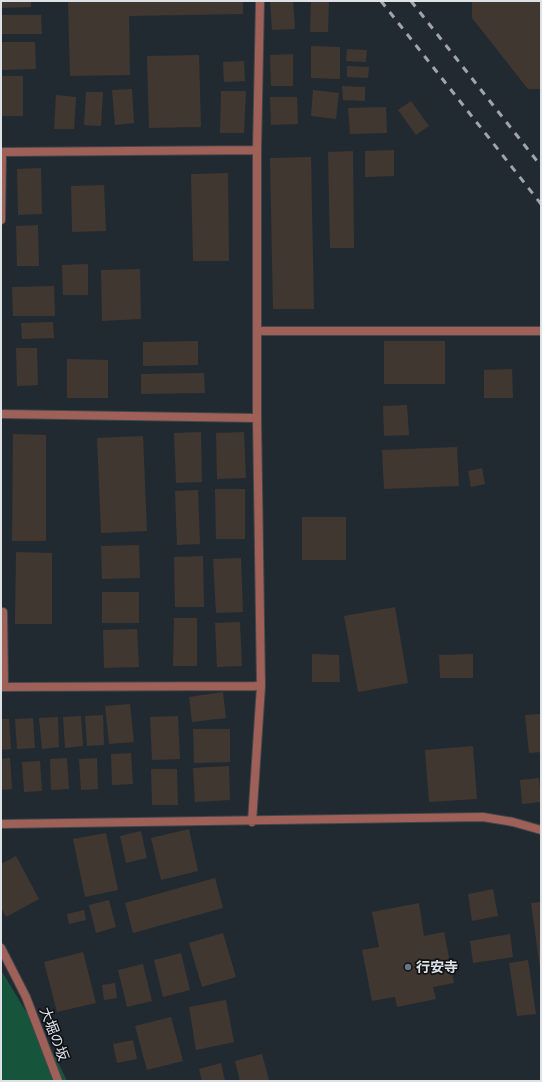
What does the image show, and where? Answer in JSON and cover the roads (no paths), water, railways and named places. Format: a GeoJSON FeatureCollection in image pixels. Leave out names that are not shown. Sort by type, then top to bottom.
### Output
{"type":"FeatureCollection","features":[{"type":"Feature","properties":{"kind":"street"},"geometry":{"type":"LineString","coordinates":[[252,822],[261,686],[257,418],[257,150],[260,1]]}},
{"type":"Feature","properties":{"kind":"street"},"geometry":{"type":"LineString","coordinates":[[1,220],[2,152],[257,150]]}},
{"type":"Feature","properties":{"kind":"street"},"geometry":{"type":"LineString","coordinates":[[258,331],[541,330]]}},
{"type":"Feature","properties":{"kind":"street"},"geometry":{"type":"LineString","coordinates":[[1,414],[257,418]]}},
{"type":"Feature","properties":{"kind":"street"},"geometry":{"type":"LineString","coordinates":[[3,612],[3,687],[261,686]]}},
{"type":"Feature","properties":{"kind":"street"},"geometry":{"type":"LineString","coordinates":[[1,824],[252,822],[483,817],[513,822],[541,830]]}},
{"type":"Feature","properties":{"kind":"street","name":"大堀の坂"},"geometry":{"type":"LineString","coordinates":[[1,948],[26,997],[58,1081]]}},
{"type":"Feature","properties":{"kind":"railway"},"geometry":{"type":"LineString","coordinates":[[381,1],[541,204]]}},
{"type":"Feature","properties":{"kind":"railway"},"geometry":{"type":"LineString","coordinates":[[411,1],[541,166]]}},
{"type":"Feature","properties":{"kind":"place","name":"行安寺"},"geometry":{"type":"Point","coordinates":[408,967]}}]}
